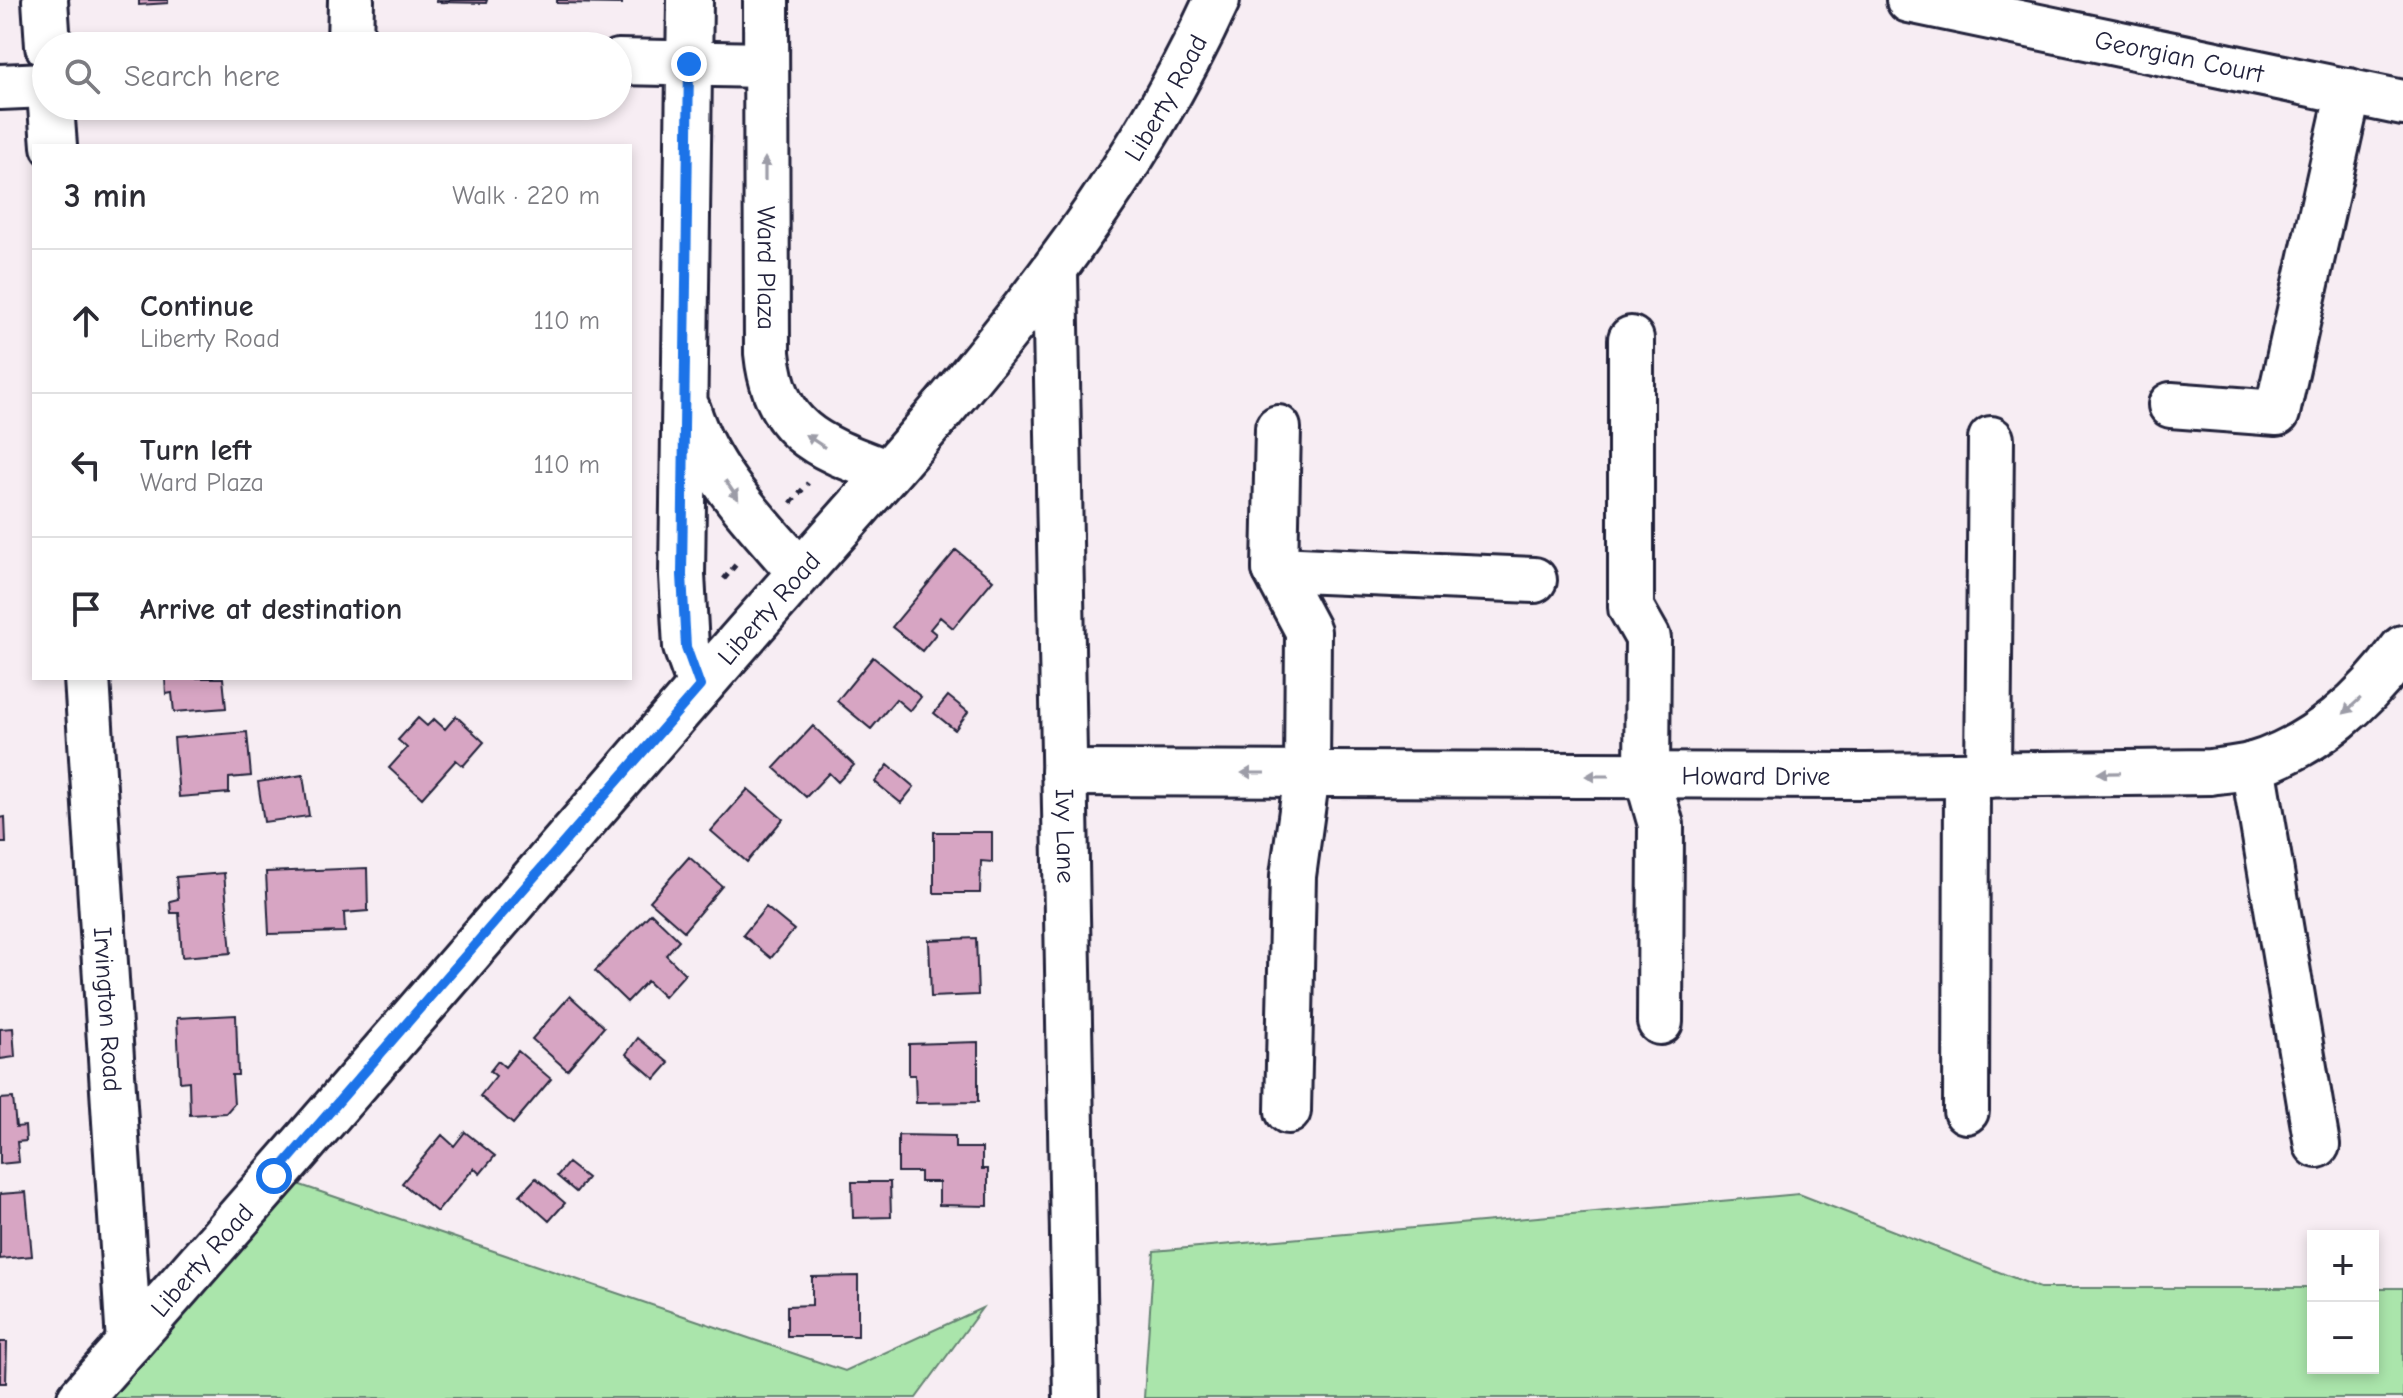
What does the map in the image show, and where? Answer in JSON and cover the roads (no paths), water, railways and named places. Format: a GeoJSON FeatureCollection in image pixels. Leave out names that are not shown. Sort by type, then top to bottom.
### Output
{"type":"FeatureCollection","features":[{"type":"Feature","properties":{"kind":"street"},"geometry":{"type":"LineString","coordinates":[[45,0],[47,32]]}},
{"type":"Feature","properties":{"kind":"street"},"geometry":{"type":"LineString","coordinates":[[350,32],[351,0]]}},
{"type":"Feature","properties":{"kind":"street"},"geometry":{"type":"LineString","coordinates":[[690,0],[683,611],[686,647],[700,686]]}},
{"type":"Feature","properties":{"kind":"street","name":"Ward Plaza"},"geometry":{"type":"LineString","coordinates":[[766,0],[767,353],[772,381],[792,420],[811,441],[886,472]]}},
{"type":"Feature","properties":{"kind":"street","name":"Liberty Road"},"geometry":{"type":"LineString","coordinates":[[80,1398],[800,572],[1055,272],[1102,205],[1167,99],[1217,0]]}},
{"type":"Feature","properties":{"kind":"street","name":"Georgian Court"},"geometry":{"type":"LineString","coordinates":[[1909,0],[2063,16],[2403,103]]}},
{"type":"Feature","properties":{"kind":"street"},"geometry":{"type":"LineString","coordinates":[[632,62],[764,65]]}},
{"type":"Feature","properties":{"kind":"street"},"geometry":{"type":"LineString","coordinates":[[0,87],[32,86]]}},
{"type":"Feature","properties":{"kind":"street"},"geometry":{"type":"LineString","coordinates":[[2171,405],[2277,413],[2349,91]]}},
{"type":"Feature","properties":{"kind":"street"},"geometry":{"type":"LineString","coordinates":[[52,120],[54,144]]}},
{"type":"Feature","properties":{"kind":"street","name":"Ivy Lane"},"geometry":{"type":"LineString","coordinates":[[1055,272],[1076,1398]]}},
{"type":"Feature","properties":{"kind":"street"},"geometry":{"type":"LineString","coordinates":[[1631,339],[1631,608],[1648,638],[1647,776],[1661,825],[1660,1022]]}},
{"type":"Feature","properties":{"kind":"street"},"geometry":{"type":"LineString","coordinates":[[684,396],[707,451],[736,497],[800,572]]}},
{"type":"Feature","properties":{"kind":"street"},"geometry":{"type":"LineString","coordinates":[[1278,428],[1275,569],[1308,631],[1307,774],[1293,876],[1288,1111]]}},
{"type":"Feature","properties":{"kind":"street"},"geometry":{"type":"LineString","coordinates":[[1966,1111],[1991,439]]}},
{"type":"Feature","properties":{"kind":"street"},"geometry":{"type":"LineString","coordinates":[[1275,569],[1534,580]]}},
{"type":"Feature","properties":{"kind":"street","name":"Howard Drive"},"geometry":{"type":"LineString","coordinates":[[1064,773],[1647,776],[2210,772],[2253,765],[2302,742],[2345,714],[2382,677],[2403,648]]}},
{"type":"Feature","properties":{"kind":"street","name":"Irvington Road"},"geometry":{"type":"LineString","coordinates":[[87,680],[129,1343]]}},
{"type":"Feature","properties":{"kind":"street"},"geometry":{"type":"LineString","coordinates":[[2253,765],[2317,1145]]}}]}
